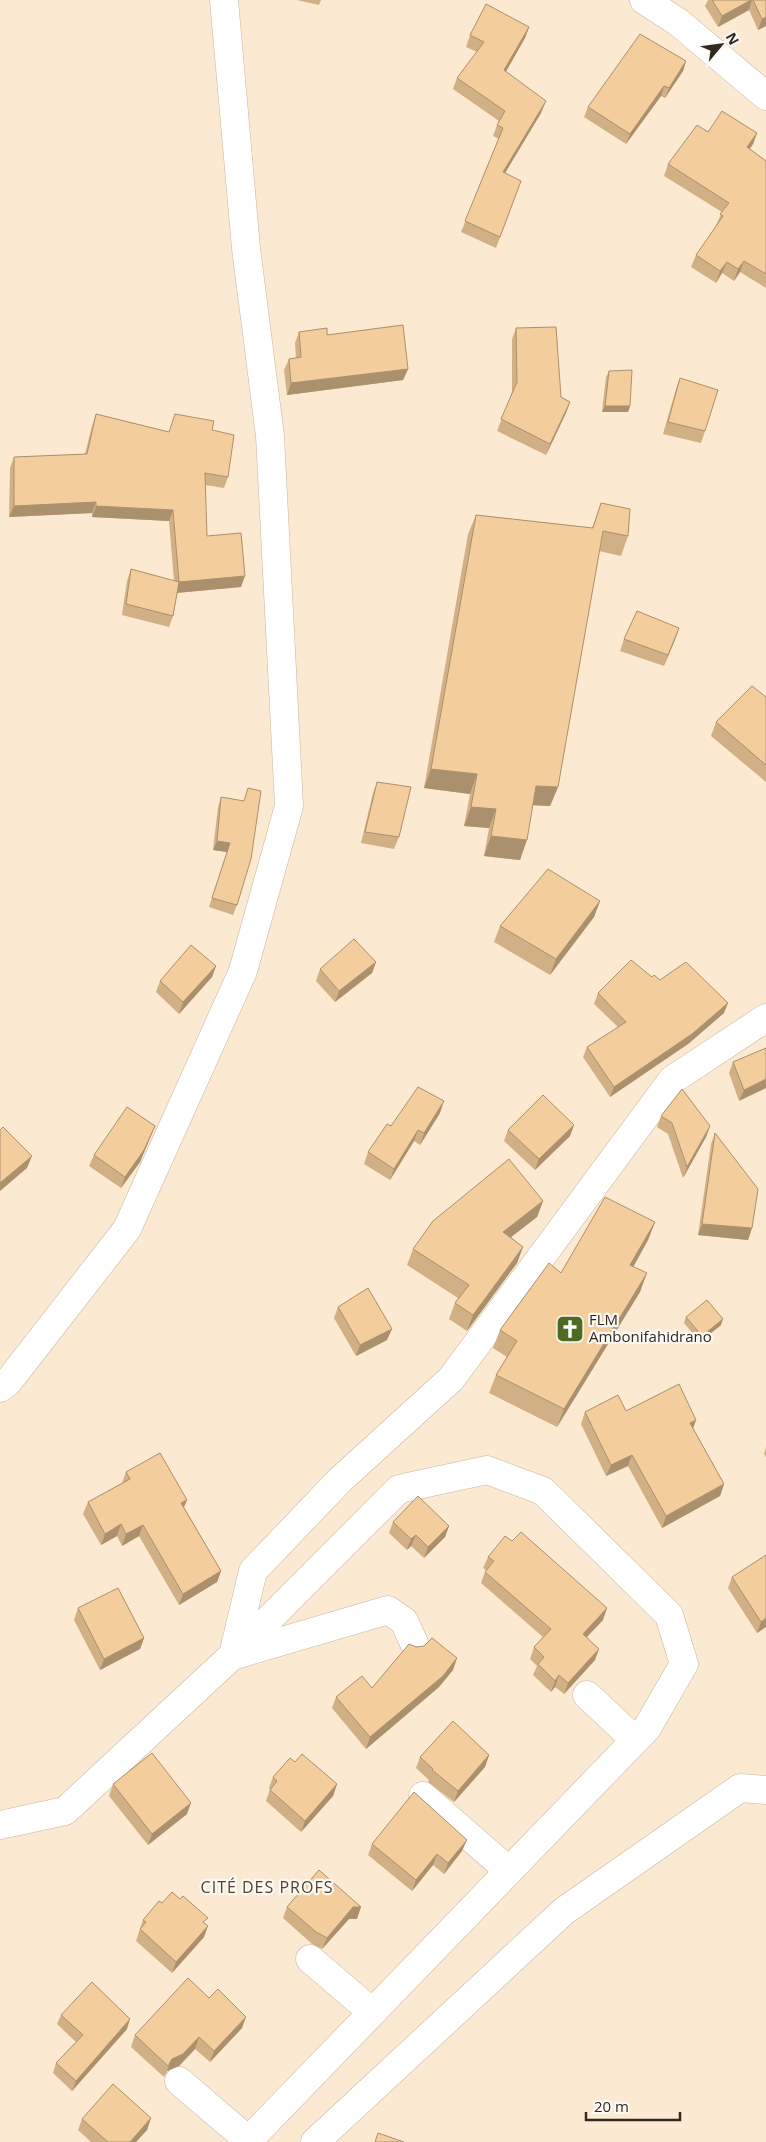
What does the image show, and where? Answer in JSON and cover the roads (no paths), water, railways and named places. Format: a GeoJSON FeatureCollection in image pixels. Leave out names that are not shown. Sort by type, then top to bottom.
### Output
{"type":"FeatureCollection","features":[{"type":"Feature","properties":{"kind":"street"},"geometry":{"type":"LineString","coordinates":[[0,1388],[8,1382],[127,1229],[243,971],[289,806],[270,436],[246,248],[224,0]]}},
{"type":"Feature","properties":{"kind":"street"},"geometry":{"type":"LineString","coordinates":[[654,2],[766,96]]}},
{"type":"Feature","properties":{"kind":"street"},"geometry":{"type":"LineString","coordinates":[[233,1655],[253,1571],[340,1480],[451,1379],[672,1080],[766,1018]]}},
{"type":"Feature","properties":{"kind":"street"},"geometry":{"type":"LineString","coordinates":[[0,1825],[65,1811],[233,1655],[399,1489],[487,1470],[543,1491],[669,1615],[684,1664],[647,1728],[248,2141],[179,2081]]}},
{"type":"Feature","properties":{"kind":"street"},"geometry":{"type":"LineString","coordinates":[[233,1655],[388,1610],[404,1621],[414,1643]]}},
{"type":"Feature","properties":{"kind":"street"},"geometry":{"type":"LineString","coordinates":[[587,1695],[635,1740]]}},
{"type":"Feature","properties":{"kind":"street"},"geometry":{"type":"LineString","coordinates":[[315,2142],[564,1910],[740,1788],[766,1790]]}},
{"type":"Feature","properties":{"kind":"street"},"geometry":{"type":"LineString","coordinates":[[423,1796],[508,1871]]}},
{"type":"Feature","properties":{"kind":"street"},"geometry":{"type":"LineString","coordinates":[[310,1959],[372,2012]]}},
{"type":"Feature","properties":{"kind":"place","name":"FLM Ambonifahidrano"},"geometry":{"type":"Point","coordinates":[570,1329]}},
{"type":"Feature","properties":{"kind":"district","name":"CITÉ DES PROFS"},"geometry":{"type":"Point","coordinates":[267,1887]}}]}
